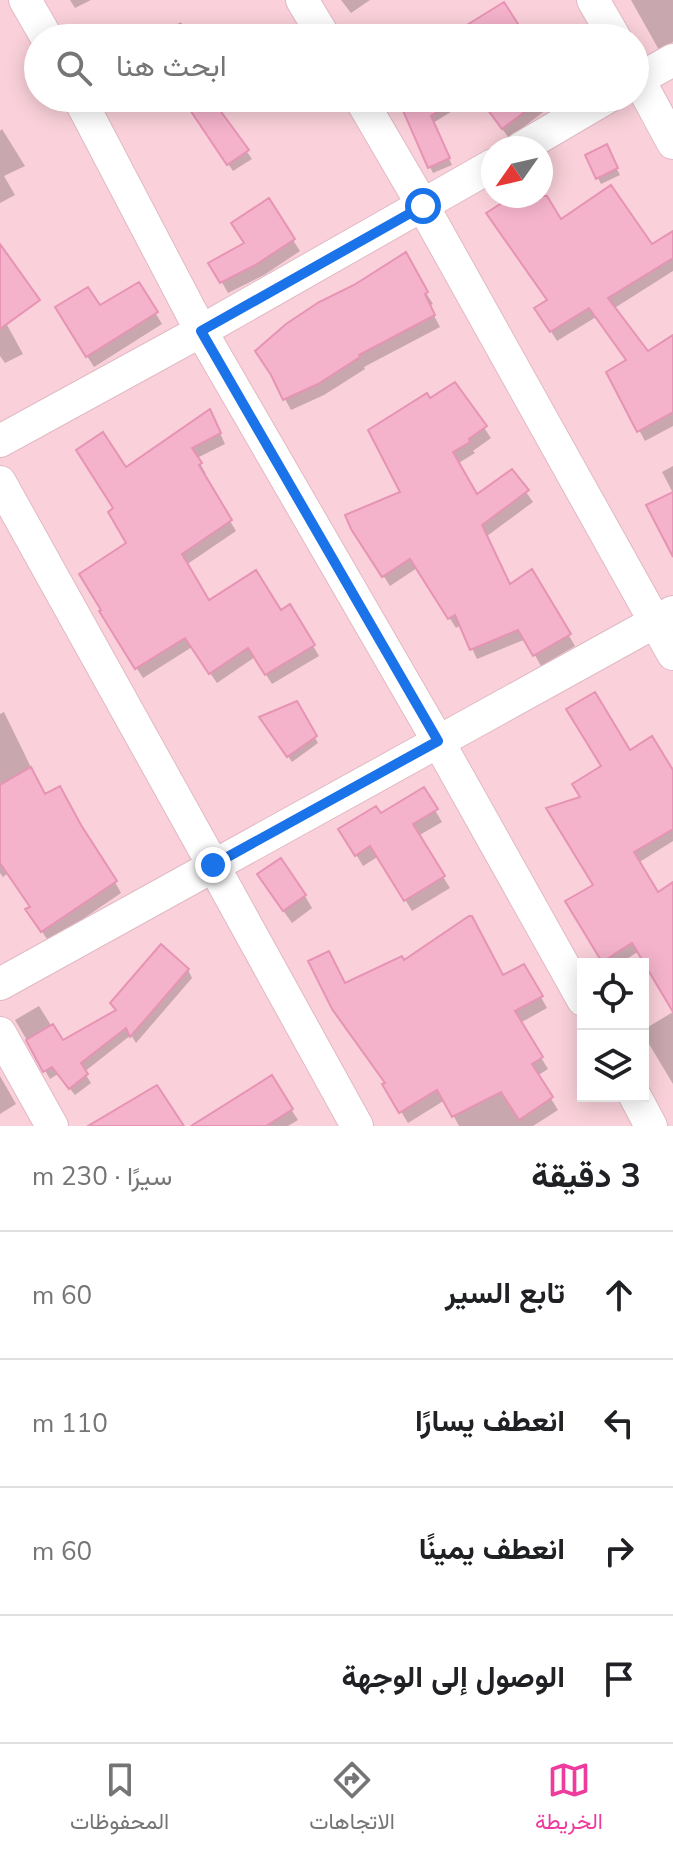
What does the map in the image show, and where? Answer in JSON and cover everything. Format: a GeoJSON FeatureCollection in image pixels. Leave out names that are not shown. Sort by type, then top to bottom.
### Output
{"type":"FeatureCollection","features":[{"type":"Feature","properties":{"kind":"street"},"geometry":{"type":"LineString","coordinates":[[25,0],[39,24]]}},
{"type":"Feature","properties":{"kind":"street"},"geometry":{"type":"LineString","coordinates":[[302,0],[317,24]]}},
{"type":"Feature","properties":{"kind":"street"},"geometry":{"type":"LineString","coordinates":[[593,0],[607,24]]}},
{"type":"Feature","properties":{"kind":"street"},"geometry":{"type":"LineString","coordinates":[[649,72],[673,60]]}},
{"type":"Feature","properties":{"kind":"street"},"geometry":{"type":"LineString","coordinates":[[649,101],[673,143]]}},
{"type":"Feature","properties":{"kind":"street"},"geometry":{"type":"LineString","coordinates":[[86,112],[201,331],[438,741],[577,989]]}},
{"type":"Feature","properties":{"kind":"street"},"geometry":{"type":"LineString","coordinates":[[368,112],[664,617],[673,654]]}},
{"type":"Feature","properties":{"kind":"street"},"geometry":{"type":"LineString","coordinates":[[541,136],[582,112]]}},
{"type":"Feature","properties":{"kind":"street"},"geometry":{"type":"LineString","coordinates":[[0,441],[481,172]]}},
{"type":"Feature","properties":{"kind":"street"},"geometry":{"type":"LineString","coordinates":[[0,482],[357,1126]]}},
{"type":"Feature","properties":{"kind":"street"},"geometry":{"type":"LineString","coordinates":[[0,984],[664,617]]}},
{"type":"Feature","properties":{"kind":"street"},"geometry":{"type":"LineString","coordinates":[[0,1033],[52,1126]]}},
{"type":"Feature","properties":{"kind":"street"},"geometry":{"type":"LineString","coordinates":[[638,1102],[651,1126]]}},
{"type":"Feature","properties":{"kind":"shaded area"},"geometry":{"type":"Polygon","coordinates":[[[0,0],[673,0],[673,1126],[0,1126],[0,0]]]}},
{"type":"Feature","properties":{"kind":"building"},"geometry":{"type":"Polygon","coordinates":[[[504,2],[518,24],[469,24],[504,2]]]}},
{"type":"Feature","properties":{"kind":"building"},"geometry":{"type":"Polygon","coordinates":[[[191,112],[221,112],[249,150],[227,165],[191,112]]]}},
{"type":"Feature","properties":{"kind":"building"},"geometry":{"type":"Polygon","coordinates":[[[404,112],[437,112],[431,116],[450,158],[428,168],[404,112]]]}},
{"type":"Feature","properties":{"kind":"building"},"geometry":{"type":"Polygon","coordinates":[[[489,112],[524,112],[502,129],[489,112]]]}},
{"type":"Feature","properties":{"kind":"building"},"geometry":{"type":"Polygon","coordinates":[[[607,144],[618,168],[596,179],[585,155],[607,144]]]}},
{"type":"Feature","properties":{"kind":"building"},"geometry":{"type":"Polygon","coordinates":[[[611,185],[652,244],[673,231],[673,258],[608,298],[648,351],[673,335],[673,412],[637,432],[606,372],[626,360],[589,308],[550,332],[534,308],[547,300],[486,213],[494,208],[553,206],[561,219],[611,185]]]}},
{"type":"Feature","properties":{"kind":"building"},"geometry":{"type":"Polygon","coordinates":[[[269,198],[295,239],[220,283],[208,263],[244,243],[231,223],[269,198]]]}},
{"type":"Feature","properties":{"kind":"building"},"geometry":{"type":"Polygon","coordinates":[[[0,244],[40,300],[0,329],[0,244]]]}},
{"type":"Feature","properties":{"kind":"building"},"geometry":{"type":"Polygon","coordinates":[[[406,252],[428,292],[425,294],[435,315],[359,355],[318,384],[283,400],[255,351],[286,324],[319,302],[354,285],[406,252]]]}},
{"type":"Feature","properties":{"kind":"building"},"geometry":{"type":"Polygon","coordinates":[[[139,282],[158,312],[86,357],[55,307],[88,287],[100,305],[139,282]]]}},
{"type":"Feature","properties":{"kind":"building"},"geometry":{"type":"Polygon","coordinates":[[[455,382],[487,426],[453,452],[477,494],[512,469],[529,490],[482,525],[510,584],[532,569],[571,634],[533,656],[518,630],[470,650],[455,615],[448,619],[410,559],[382,577],[345,515],[400,492],[368,430],[427,393],[430,398],[455,382]]]}},
{"type":"Feature","properties":{"kind":"building"},"geometry":{"type":"Polygon","coordinates":[[[210,409],[221,433],[192,448],[232,520],[182,554],[209,600],[256,570],[281,610],[290,604],[315,645],[265,675],[248,648],[209,674],[185,638],[135,669],[79,574],[126,543],[108,512],[113,508],[76,450],[103,432],[126,467],[210,409]]]}},
{"type":"Feature","properties":{"kind":"building"},"geometry":{"type":"Polygon","coordinates":[[[673,492],[673,557],[646,505],[673,492]]]}},
{"type":"Feature","properties":{"kind":"building"},"geometry":{"type":"Polygon","coordinates":[[[595,692],[630,750],[652,736],[673,770],[673,829],[634,852],[658,892],[673,882],[673,1012],[649,972],[649,958],[641,958],[632,943],[608,958],[600,958],[565,901],[593,885],[546,808],[580,797],[572,784],[601,766],[566,709],[595,692]]]}},
{"type":"Feature","properties":{"kind":"building"},"geometry":{"type":"Polygon","coordinates":[[[297,701],[317,736],[287,757],[259,717],[297,701]]]}},
{"type":"Feature","properties":{"kind":"building"},"geometry":{"type":"Polygon","coordinates":[[[31,767],[45,794],[60,786],[117,881],[41,932],[25,909],[30,907],[0,863],[0,785],[31,767]]]}},
{"type":"Feature","properties":{"kind":"building"},"geometry":{"type":"Polygon","coordinates":[[[424,787],[438,809],[413,824],[445,876],[404,901],[370,846],[355,856],[338,829],[376,806],[381,813],[424,787]]]}},
{"type":"Feature","properties":{"kind":"building"},"geometry":{"type":"Polygon","coordinates":[[[281,858],[306,895],[283,911],[257,874],[281,858]]]}},
{"type":"Feature","properties":{"kind":"building"},"geometry":{"type":"Polygon","coordinates":[[[472,916],[503,975],[524,964],[543,996],[515,1011],[543,1057],[532,1064],[553,1097],[519,1120],[501,1092],[452,1117],[437,1090],[399,1113],[382,1084],[385,1083],[332,1009],[308,961],[329,951],[345,983],[402,956],[404,960],[472,916]]]}},
{"type":"Feature","properties":{"kind":"building"},"geometry":{"type":"Polygon","coordinates":[[[161,944],[189,969],[130,1037],[126,1028],[81,1063],[88,1074],[69,1089],[52,1067],[43,1072],[26,1040],[53,1024],[63,1040],[116,1010],[110,1003],[161,944]]]}},
{"type":"Feature","properties":{"kind":"building"},"geometry":{"type":"Polygon","coordinates":[[[272,1075],[293,1109],[266,1126],[191,1126],[272,1075]]]}},
{"type":"Feature","properties":{"kind":"building"},"geometry":{"type":"Polygon","coordinates":[[[157,1085],[184,1126],[88,1126],[157,1085]]]}},
{"type":"Feature","properties":{"kind":"route"},"geometry":{"type":"LineString","coordinates":[[213,865],[438,741],[201,331],[423,206]]}}]}
